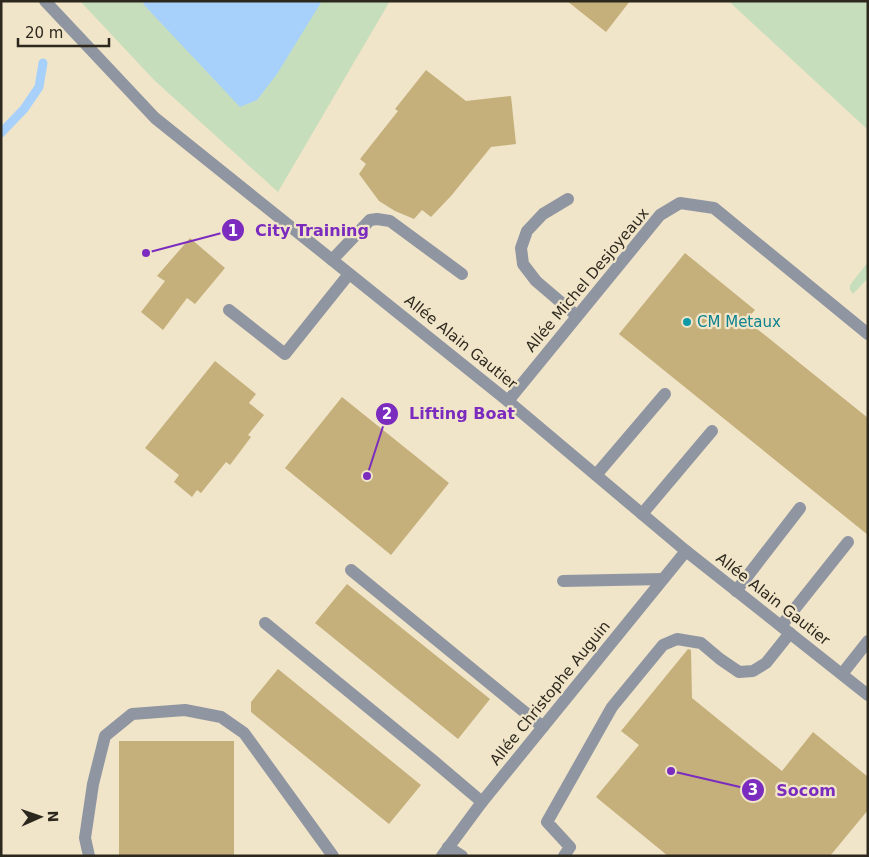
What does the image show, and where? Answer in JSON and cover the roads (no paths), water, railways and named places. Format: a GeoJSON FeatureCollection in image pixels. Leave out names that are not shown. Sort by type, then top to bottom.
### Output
{"type":"FeatureCollection","features":[{"type":"Feature","properties":{"kind":"street","name":"Allée Alain Gautier"},"geometry":{"type":"LineString","coordinates":[[45,1],[156,118],[508,401],[686,551],[868,695]]}},
{"type":"Feature","properties":{"kind":"street"},"geometry":{"type":"LineString","coordinates":[[568,199],[543,214],[527,231],[521,248],[523,264],[536,281],[577,316]]}},
{"type":"Feature","properties":{"kind":"street","name":"Allée Michel Desjoyeaux"},"geometry":{"type":"LineString","coordinates":[[508,401],[660,215],[680,203],[714,208],[868,334]]}},
{"type":"Feature","properties":{"kind":"street"},"geometry":{"type":"LineString","coordinates":[[332,260],[370,220],[377,219],[390,221],[462,274]]}},
{"type":"Feature","properties":{"kind":"street"},"geometry":{"type":"LineString","coordinates":[[229,310],[285,354],[349,274]]}},
{"type":"Feature","properties":{"kind":"street"},"geometry":{"type":"LineString","coordinates":[[596,475],[664,394]]}},
{"type":"Feature","properties":{"kind":"street"},"geometry":{"type":"LineString","coordinates":[[642,514],[712,431]]}},
{"type":"Feature","properties":{"kind":"street"},"geometry":{"type":"LineString","coordinates":[[736,591],[800,508]]}},
{"type":"Feature","properties":{"kind":"street"},"geometry":{"type":"LineString","coordinates":[[564,856],[570,847],[547,822],[612,707],[663,645],[677,639],[701,642],[720,659],[739,672],[753,671],[766,663],[786,630],[848,542]]}},
{"type":"Feature","properties":{"kind":"street","name":"Allée Christophe Auguin"},"geometry":{"type":"LineString","coordinates":[[445,851],[482,802],[686,551]]}},
{"type":"Feature","properties":{"kind":"street"},"geometry":{"type":"LineString","coordinates":[[351,570],[543,727]]}},
{"type":"Feature","properties":{"kind":"street"},"geometry":{"type":"LineString","coordinates":[[563,581],[663,579]]}},
{"type":"Feature","properties":{"kind":"street"},"geometry":{"type":"LineString","coordinates":[[265,623],[482,802]]}},
{"type":"Feature","properties":{"kind":"street"},"geometry":{"type":"LineString","coordinates":[[842,674],[868,641]]}},
{"type":"Feature","properties":{"kind":"street"},"geometry":{"type":"LineString","coordinates":[[89,856],[85,838],[93,784],[105,736],[132,714],[185,710],[221,717],[244,733],[333,856]]}},
{"type":"Feature","properties":{"kind":"street"},"geometry":{"type":"LineString","coordinates":[[445,851],[462,856]]}},
{"type":"Feature","properties":{"kind":"water"},"geometry":{"type":"Polygon","coordinates":[[[142,1],[322,1],[277,74],[257,100],[240,107],[142,1]]]}},
{"type":"Feature","properties":{"kind":"waterway"},"geometry":{"type":"LineString","coordinates":[[1,133],[24,109],[39,87],[43,63]]}},
{"type":"Feature","properties":{"kind":"place","name":"City Training"},"geometry":{"type":"Point","coordinates":[146,253]}},
{"type":"Feature","properties":{"kind":"place","name":"CM Metaux"},"geometry":{"type":"Point","coordinates":[687,322]}},
{"type":"Feature","properties":{"kind":"place","name":"Lifting Boat"},"geometry":{"type":"Point","coordinates":[367,476]}},
{"type":"Feature","properties":{"kind":"place","name":"Socom"},"geometry":{"type":"Point","coordinates":[671,771]}}]}
